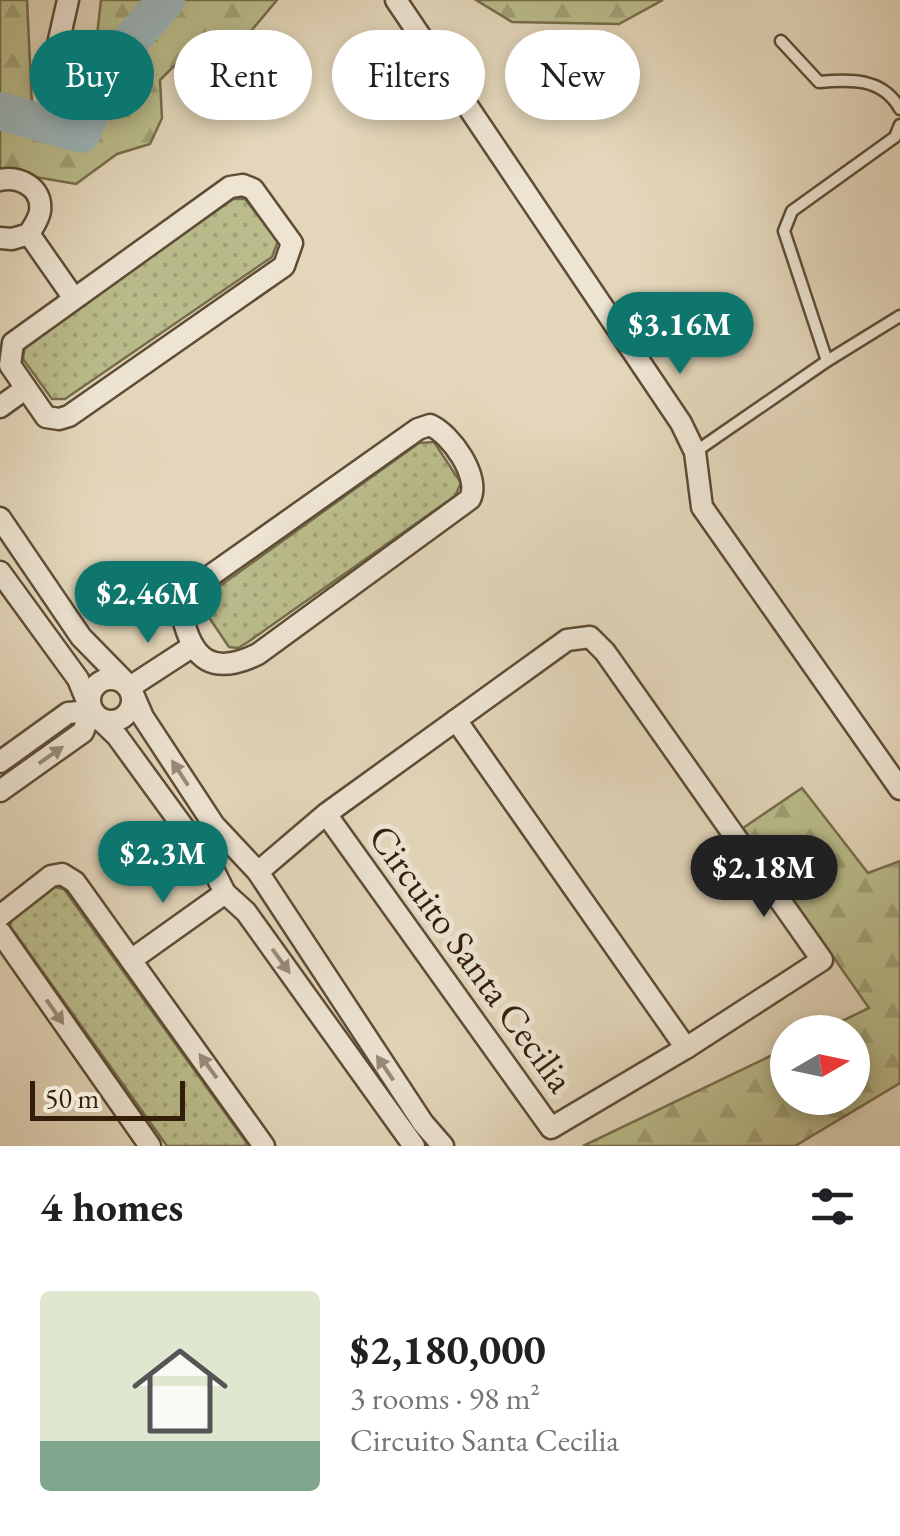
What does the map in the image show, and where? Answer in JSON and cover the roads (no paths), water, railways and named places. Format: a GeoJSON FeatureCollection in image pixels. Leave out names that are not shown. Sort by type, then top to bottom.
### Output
{"type":"FeatureCollection","features":[{"type":"Feature","properties":{"kind":"street"},"geometry":{"type":"LineString","coordinates":[[61,30],[68,0]]}},
{"type":"Feature","properties":{"kind":"street"},"geometry":{"type":"LineString","coordinates":[[396,0],[681,423],[696,452],[702,507],[900,789]]}},
{"type":"Feature","properties":{"kind":"street"},"geometry":{"type":"LineString","coordinates":[[0,180],[22,181],[37,194],[40,214],[29,234],[12,240],[0,238]]}},
{"type":"Feature","properties":{"kind":"street"},"geometry":{"type":"LineString","coordinates":[[230,186],[253,189],[292,243],[284,266],[59,420],[46,416],[10,365],[13,343],[72,298],[230,186]]}},
{"type":"Feature","properties":{"kind":"street"},"geometry":{"type":"LineString","coordinates":[[29,234],[72,298]]}},
{"type":"Feature","properties":{"kind":"street"},"geometry":{"type":"LineString","coordinates":[[0,408],[25,389]]}},
{"type":"Feature","properties":{"kind":"street"},"geometry":{"type":"LineString","coordinates":[[430,425],[441,430],[473,476],[475,488],[470,499],[258,654],[236,665],[215,665],[193,646],[182,614],[193,588],[418,429],[430,425]]}},
{"type":"Feature","properties":{"kind":"street"},"geometry":{"type":"LineString","coordinates":[[0,518],[81,637],[130,688],[143,717],[214,825],[258,872],[423,1124],[443,1146]]}},
{"type":"Feature","properties":{"kind":"street"},"geometry":{"type":"LineString","coordinates":[[0,572],[78,679],[91,711],[117,736],[211,866],[225,893],[246,912],[414,1146]]}},
{"type":"Feature","properties":{"kind":"street","name":"Circuito Santa Cecilia"},"geometry":{"type":"LineString","coordinates":[[225,893],[240,901],[257,897],[261,883],[258,872],[326,814],[568,640],[590,637],[605,652],[822,960],[686,1048],[550,1128],[326,814]]}},
{"type":"Feature","properties":{"kind":"street"},"geometry":{"type":"LineString","coordinates":[[130,688],[193,646]]}},
{"type":"Feature","properties":{"kind":"street"},"geometry":{"type":"LineString","coordinates":[[0,762],[68,713],[91,711],[106,720],[118,717],[131,708],[130,688]]}},
{"type":"Feature","properties":{"kind":"street"},"geometry":{"type":"LineString","coordinates":[[0,791],[83,732],[91,711]]}},
{"type":"Feature","properties":{"kind":"street"},"geometry":{"type":"LineString","coordinates":[[456,720],[686,1048]]}},
{"type":"Feature","properties":{"kind":"street"},"geometry":{"type":"LineString","coordinates":[[0,916],[51,876],[62,874],[75,882],[264,1146]]}},
{"type":"Feature","properties":{"kind":"street"},"geometry":{"type":"LineString","coordinates":[[131,960],[225,893]]}},
{"type":"Feature","properties":{"kind":"street"},"geometry":{"type":"LineString","coordinates":[[0,932],[150,1146]]}},
{"type":"Feature","properties":{"kind":"lane"},"geometry":{"type":"LineString","coordinates":[[781,41],[819,82],[868,83],[891,92],[900,109]]}},
{"type":"Feature","properties":{"kind":"lane"},"geometry":{"type":"LineString","coordinates":[[828,360],[784,231],[786,220],[792,211],[894,137],[900,125]]}},
{"type":"Feature","properties":{"kind":"lane"},"geometry":{"type":"LineString","coordinates":[[696,452],[828,360],[900,316]]}},
{"type":"Feature","properties":{"kind":"waterway"},"geometry":{"type":"LineString","coordinates":[[0,111],[81,134],[116,58],[166,0]]}}]}
